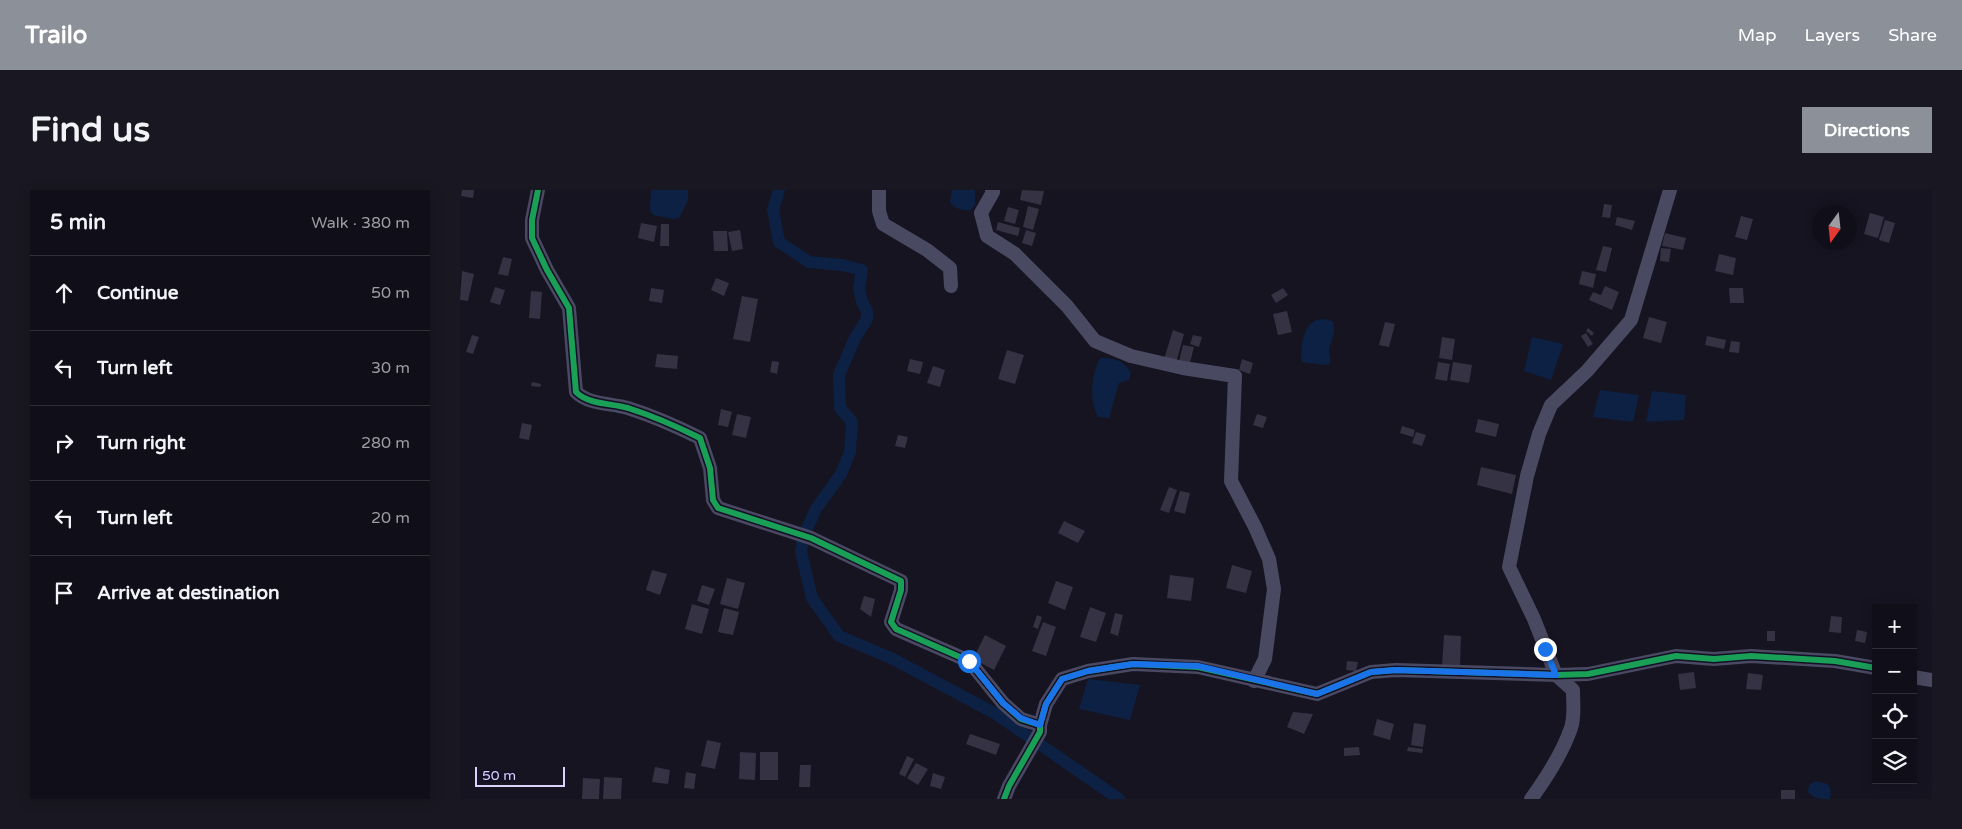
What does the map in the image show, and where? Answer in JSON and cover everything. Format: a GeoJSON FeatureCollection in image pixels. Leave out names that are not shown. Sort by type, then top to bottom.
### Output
{"type":"FeatureCollection","features":[{"type":"Feature","properties":{"kind":"street"},"geometry":{"type":"LineString","coordinates":[[538,190],[532,220],[532,238],[546,270],[569,308],[576,392],[582,398],[625,407],[670,423],[700,438],[710,468],[713,500],[718,508],[811,538],[901,581],[901,590],[891,622],[896,630],[969,661],[1003,703],[1021,718],[1040,725]]}},
{"type":"Feature","properties":{"kind":"street"},"geometry":{"type":"LineString","coordinates":[[879,190],[879,211],[883,224],[927,250],[950,268],[951,286]]}},
{"type":"Feature","properties":{"kind":"street"},"geometry":{"type":"LineString","coordinates":[[992,190],[993,192],[981,213],[987,236],[1015,254],[1067,306],[1095,341],[1131,356],[1183,368],[1235,376],[1231,481],[1269,559],[1274,589],[1265,659],[1254,681]]}},
{"type":"Feature","properties":{"kind":"street"},"geometry":{"type":"LineString","coordinates":[[1531,799],[1550,772],[1571,727],[1573,690],[1556,675],[1534,619],[1509,567],[1527,476],[1538,434],[1550,405],[1587,371],[1631,320],[1670,190]]}},
{"type":"Feature","properties":{"kind":"street"},"geometry":{"type":"LineString","coordinates":[[1004,799],[1009,786],[1040,732],[1046,704],[1062,679],[1088,671],[1133,664],[1198,666],[1254,681],[1317,694],[1371,672],[1396,670],[1556,675],[1588,674],[1676,656],[1714,659],[1751,656],[1826,661],[1872,667]]}},
{"type":"Feature","properties":{"kind":"street"},"geometry":{"type":"LineString","coordinates":[[1917,678],[1932,680]]}},
{"type":"Feature","properties":{"kind":"water"},"geometry":{"type":"Polygon","coordinates":[[[651,190],[688,190],[688,200],[679,218],[673,219],[653,215],[650,210],[651,190]]]}},
{"type":"Feature","properties":{"kind":"water"},"geometry":{"type":"Polygon","coordinates":[[[952,190],[975,190],[975,205],[971,210],[959,209],[950,202],[952,190]]]}},
{"type":"Feature","properties":{"kind":"water"},"geometry":{"type":"Polygon","coordinates":[[[1325,319],[1332,321],[1334,325],[1329,351],[1330,364],[1302,362],[1301,352],[1306,330],[1314,321],[1325,319]]]}},
{"type":"Feature","properties":{"kind":"water"},"geometry":{"type":"Polygon","coordinates":[[[1532,337],[1563,344],[1551,380],[1524,371],[1532,337]]]}},
{"type":"Feature","properties":{"kind":"water"},"geometry":{"type":"Polygon","coordinates":[[[1100,358],[1118,361],[1125,365],[1131,373],[1129,380],[1119,383],[1109,418],[1098,417],[1093,403],[1093,380],[1100,358]]]}},
{"type":"Feature","properties":{"kind":"water"},"geometry":{"type":"Polygon","coordinates":[[[1600,390],[1639,395],[1633,422],[1593,417],[1600,390]]]}},
{"type":"Feature","properties":{"kind":"water"},"geometry":{"type":"Polygon","coordinates":[[[1652,391],[1686,395],[1684,420],[1646,422],[1652,391]]]}},
{"type":"Feature","properties":{"kind":"water"},"geometry":{"type":"Polygon","coordinates":[[[1088,679],[1140,685],[1130,720],[1079,709],[1088,679]]]}},
{"type":"Feature","properties":{"kind":"water"},"geometry":{"type":"Polygon","coordinates":[[[1815,781],[1828,784],[1831,791],[1830,799],[1818,798],[1808,792],[1809,785],[1815,781]]]}},
{"type":"Feature","properties":{"kind":"building"},"geometry":{"type":"Polygon","coordinates":[[[462,190],[474,190],[473,198],[461,196],[462,190]]]}},
{"type":"Feature","properties":{"kind":"building"},"geometry":{"type":"Polygon","coordinates":[[[1022,190],[1044,191],[1041,205],[1020,200],[1022,190]]]}},
{"type":"Feature","properties":{"kind":"building"},"geometry":{"type":"Polygon","coordinates":[[[1604,204],[1612,205],[1610,218],[1602,217],[1604,204]]]}},
{"type":"Feature","properties":{"kind":"building"},"geometry":{"type":"Polygon","coordinates":[[[1028,206],[1039,209],[1033,230],[1023,227],[1028,206]]]}},
{"type":"Feature","properties":{"kind":"building"},"geometry":{"type":"Polygon","coordinates":[[[1008,207],[1019,210],[1015,224],[1004,221],[1008,207]]]}},
{"type":"Feature","properties":{"kind":"building"},"geometry":{"type":"Polygon","coordinates":[[[1870,213],[1884,217],[1878,238],[1864,234],[1870,213]]]}},
{"type":"Feature","properties":{"kind":"building"},"geometry":{"type":"Polygon","coordinates":[[[1741,216],[1753,219],[1747,240],[1735,237],[1741,216]]]}},
{"type":"Feature","properties":{"kind":"building"},"geometry":{"type":"Polygon","coordinates":[[[1617,217],[1635,221],[1632,230],[1615,225],[1617,217]]]}},
{"type":"Feature","properties":{"kind":"building"},"geometry":{"type":"Polygon","coordinates":[[[1885,220],[1895,223],[1889,243],[1879,240],[1885,220]]]}},
{"type":"Feature","properties":{"kind":"building"},"geometry":{"type":"Polygon","coordinates":[[[998,222],[1020,228],[1018,236],[996,230],[998,222]]]}},
{"type":"Feature","properties":{"kind":"building"},"geometry":{"type":"Polygon","coordinates":[[[641,223],[657,226],[654,242],[638,238],[641,223]]]}},
{"type":"Feature","properties":{"kind":"building"},"geometry":{"type":"Polygon","coordinates":[[[661,224],[669,224],[669,246],[660,246],[661,224]]]}},
{"type":"Feature","properties":{"kind":"building"},"geometry":{"type":"Polygon","coordinates":[[[740,230],[743,249],[732,251],[728,232],[740,230]]]}},
{"type":"Feature","properties":{"kind":"building"},"geometry":{"type":"Polygon","coordinates":[[[1026,230],[1036,233],[1032,246],[1022,243],[1026,230]]]}},
{"type":"Feature","properties":{"kind":"building"},"geometry":{"type":"Polygon","coordinates":[[[713,231],[727,231],[728,251],[714,251],[713,231]]]}},
{"type":"Feature","properties":{"kind":"building"},"geometry":{"type":"Polygon","coordinates":[[[1665,233],[1686,238],[1683,250],[1662,246],[1665,233]]]}},
{"type":"Feature","properties":{"kind":"building"},"geometry":{"type":"Polygon","coordinates":[[[1603,246],[1612,248],[1606,272],[1596,270],[1603,246]]]}},
{"type":"Feature","properties":{"kind":"building"},"geometry":{"type":"Polygon","coordinates":[[[1661,248],[1671,249],[1669,262],[1660,261],[1661,248]]]}},
{"type":"Feature","properties":{"kind":"building"},"geometry":{"type":"Polygon","coordinates":[[[1719,254],[1736,258],[1733,275],[1715,271],[1719,254]]]}},
{"type":"Feature","properties":{"kind":"building"},"geometry":{"type":"Polygon","coordinates":[[[503,257],[512,259],[508,276],[498,274],[503,257]]]}},
{"type":"Feature","properties":{"kind":"building"},"geometry":{"type":"Polygon","coordinates":[[[462,271],[474,274],[468,301],[460,300],[462,271]]]}},
{"type":"Feature","properties":{"kind":"building"},"geometry":{"type":"Polygon","coordinates":[[[1582,271],[1596,274],[1593,288],[1579,284],[1582,271]]]}},
{"type":"Feature","properties":{"kind":"building"},"geometry":{"type":"Polygon","coordinates":[[[716,278],[729,283],[724,296],[711,290],[716,278]]]}},
{"type":"Feature","properties":{"kind":"building"},"geometry":{"type":"Polygon","coordinates":[[[1605,286],[1619,292],[1612,310],[1589,300],[1593,292],[1601,295],[1605,286]]]}},
{"type":"Feature","properties":{"kind":"building"},"geometry":{"type":"Polygon","coordinates":[[[495,287],[505,290],[500,305],[490,302],[495,287]]]}},
{"type":"Feature","properties":{"kind":"building"},"geometry":{"type":"Polygon","coordinates":[[[651,288],[664,290],[662,303],[649,301],[651,288]]]}},
{"type":"Feature","properties":{"kind":"building"},"geometry":{"type":"Polygon","coordinates":[[[1283,288],[1288,295],[1276,303],[1271,295],[1283,288]]]}},
{"type":"Feature","properties":{"kind":"building"},"geometry":{"type":"Polygon","coordinates":[[[1729,288],[1743,288],[1744,303],[1730,303],[1729,288]]]}},
{"type":"Feature","properties":{"kind":"building"},"geometry":{"type":"Polygon","coordinates":[[[531,291],[542,292],[540,319],[529,318],[531,291]]]}},
{"type":"Feature","properties":{"kind":"building"},"geometry":{"type":"Polygon","coordinates":[[[742,296],[758,299],[750,342],[733,339],[742,296]]]}},
{"type":"Feature","properties":{"kind":"building"},"geometry":{"type":"Polygon","coordinates":[[[1287,311],[1292,332],[1278,335],[1273,314],[1287,311]]]}},
{"type":"Feature","properties":{"kind":"building"},"geometry":{"type":"Polygon","coordinates":[[[1649,317],[1667,322],[1661,343],[1643,338],[1649,317]]]}},
{"type":"Feature","properties":{"kind":"building"},"geometry":{"type":"Polygon","coordinates":[[[1385,322],[1395,324],[1389,347],[1379,345],[1385,322]]]}},
{"type":"Feature","properties":{"kind":"building"},"geometry":{"type":"Polygon","coordinates":[[[1588,328],[1594,333],[1592,336],[1586,331],[1588,328]]]}},
{"type":"Feature","properties":{"kind":"building"},"geometry":{"type":"Polygon","coordinates":[[[1173,330],[1184,334],[1176,363],[1164,359],[1173,330]]]}},
{"type":"Feature","properties":{"kind":"building"},"geometry":{"type":"Polygon","coordinates":[[[1586,333],[1593,344],[1588,347],[1581,336],[1586,333]]]}},
{"type":"Feature","properties":{"kind":"building"},"geometry":{"type":"Polygon","coordinates":[[[472,335],[479,337],[473,354],[466,352],[472,335]]]}},
{"type":"Feature","properties":{"kind":"building"},"geometry":{"type":"Polygon","coordinates":[[[1193,335],[1202,337],[1199,347],[1190,344],[1193,335]]]}},
{"type":"Feature","properties":{"kind":"building"},"geometry":{"type":"Polygon","coordinates":[[[1707,336],[1726,340],[1724,349],[1705,345],[1707,336]]]}},
{"type":"Feature","properties":{"kind":"building"},"geometry":{"type":"Polygon","coordinates":[[[1442,337],[1455,339],[1452,360],[1439,358],[1442,337]]]}},
{"type":"Feature","properties":{"kind":"building"},"geometry":{"type":"Polygon","coordinates":[[[1731,341],[1740,342],[1739,353],[1729,352],[1731,341]]]}},
{"type":"Feature","properties":{"kind":"building"},"geometry":{"type":"Polygon","coordinates":[[[1183,345],[1194,347],[1190,363],[1179,361],[1183,345]]]}},
{"type":"Feature","properties":{"kind":"building"},"geometry":{"type":"Polygon","coordinates":[[[1007,350],[1024,355],[1015,384],[998,379],[1007,350]]]}},
{"type":"Feature","properties":{"kind":"building"},"geometry":{"type":"Polygon","coordinates":[[[657,354],[678,356],[677,369],[655,367],[657,354]]]}},
{"type":"Feature","properties":{"kind":"building"},"geometry":{"type":"Polygon","coordinates":[[[910,359],[923,362],[920,374],[907,371],[910,359]]]}},
{"type":"Feature","properties":{"kind":"building"},"geometry":{"type":"Polygon","coordinates":[[[1242,359],[1253,363],[1250,374],[1239,370],[1242,359]]]}},
{"type":"Feature","properties":{"kind":"building"},"geometry":{"type":"Polygon","coordinates":[[[772,361],[779,362],[777,374],[770,372],[772,361]]]}},
{"type":"Feature","properties":{"kind":"building"},"geometry":{"type":"Polygon","coordinates":[[[1438,362],[1450,364],[1447,381],[1435,379],[1438,362]]]}},
{"type":"Feature","properties":{"kind":"building"},"geometry":{"type":"Polygon","coordinates":[[[1453,362],[1472,365],[1469,383],[1450,380],[1453,362]]]}},
{"type":"Feature","properties":{"kind":"building"},"geometry":{"type":"Polygon","coordinates":[[[933,366],[945,370],[940,387],[927,383],[933,366]]]}},
{"type":"Feature","properties":{"kind":"building"},"geometry":{"type":"Polygon","coordinates":[[[532,382],[541,384],[540,387],[531,386],[532,382]]]}},
{"type":"Feature","properties":{"kind":"building"},"geometry":{"type":"Polygon","coordinates":[[[721,409],[732,412],[728,427],[718,425],[721,409]]]}},
{"type":"Feature","properties":{"kind":"building"},"geometry":{"type":"Polygon","coordinates":[[[737,414],[751,417],[746,438],[732,435],[737,414]]]}},
{"type":"Feature","properties":{"kind":"building"},"geometry":{"type":"Polygon","coordinates":[[[1257,414],[1267,417],[1263,428],[1253,425],[1257,414]]]}},
{"type":"Feature","properties":{"kind":"building"},"geometry":{"type":"Polygon","coordinates":[[[1478,419],[1499,424],[1496,437],[1475,432],[1478,419]]]}},
{"type":"Feature","properties":{"kind":"building"},"geometry":{"type":"Polygon","coordinates":[[[522,423],[532,425],[529,440],[519,438],[522,423]]]}},
{"type":"Feature","properties":{"kind":"building"},"geometry":{"type":"Polygon","coordinates":[[[1402,426],[1415,430],[1413,437],[1400,433],[1402,426]]]}},
{"type":"Feature","properties":{"kind":"building"},"geometry":{"type":"Polygon","coordinates":[[[1416,432],[1426,435],[1422,446],[1412,443],[1416,432]]]}},
{"type":"Feature","properties":{"kind":"building"},"geometry":{"type":"Polygon","coordinates":[[[898,435],[908,437],[905,448],[895,446],[898,435]]]}},
{"type":"Feature","properties":{"kind":"building"},"geometry":{"type":"Polygon","coordinates":[[[1481,467],[1516,475],[1512,494],[1477,485],[1481,467]]]}},
{"type":"Feature","properties":{"kind":"building"},"geometry":{"type":"Polygon","coordinates":[[[1169,487],[1177,490],[1169,513],[1160,510],[1169,487]]]}},
{"type":"Feature","properties":{"kind":"building"},"geometry":{"type":"Polygon","coordinates":[[[1180,491],[1190,493],[1185,514],[1174,511],[1180,491]]]}},
{"type":"Feature","properties":{"kind":"building"},"geometry":{"type":"Polygon","coordinates":[[[1064,521],[1085,531],[1078,543],[1058,533],[1064,521]]]}},
{"type":"Feature","properties":{"kind":"building"},"geometry":{"type":"Polygon","coordinates":[[[1232,565],[1252,571],[1246,593],[1226,588],[1232,565]]]}},
{"type":"Feature","properties":{"kind":"building"},"geometry":{"type":"Polygon","coordinates":[[[652,570],[667,574],[660,595],[646,590],[652,570]]]}},
{"type":"Feature","properties":{"kind":"building"},"geometry":{"type":"Polygon","coordinates":[[[1170,575],[1194,578],[1191,601],[1167,598],[1170,575]]]}},
{"type":"Feature","properties":{"kind":"building"},"geometry":{"type":"Polygon","coordinates":[[[727,578],[745,583],[738,609],[720,604],[727,578]]]}},
{"type":"Feature","properties":{"kind":"building"},"geometry":{"type":"Polygon","coordinates":[[[1056,581],[1073,587],[1065,610],[1048,603],[1056,581]]]}},
{"type":"Feature","properties":{"kind":"building"},"geometry":{"type":"Polygon","coordinates":[[[702,585],[715,589],[709,605],[697,601],[702,585]]]}},
{"type":"Feature","properties":{"kind":"building"},"geometry":{"type":"Polygon","coordinates":[[[864,596],[875,599],[871,617],[860,609],[864,596]]]}},
{"type":"Feature","properties":{"kind":"building"},"geometry":{"type":"Polygon","coordinates":[[[692,604],[709,609],[702,634],[685,629],[692,604]]]}},
{"type":"Feature","properties":{"kind":"building"},"geometry":{"type":"Polygon","coordinates":[[[1090,607],[1106,613],[1096,642],[1080,637],[1090,607]]]}},
{"type":"Feature","properties":{"kind":"building"},"geometry":{"type":"Polygon","coordinates":[[[724,608],[739,612],[733,635],[718,632],[724,608]]]}},
{"type":"Feature","properties":{"kind":"building"},"geometry":{"type":"Polygon","coordinates":[[[1115,613],[1123,615],[1118,636],[1110,633],[1115,613]]]}},
{"type":"Feature","properties":{"kind":"building"},"geometry":{"type":"Polygon","coordinates":[[[1037,615],[1042,617],[1038,629],[1033,627],[1037,615]]]}},
{"type":"Feature","properties":{"kind":"building"},"geometry":{"type":"Polygon","coordinates":[[[1831,616],[1842,617],[1841,633],[1829,632],[1831,616]]]}},
{"type":"Feature","properties":{"kind":"building"},"geometry":{"type":"Polygon","coordinates":[[[1043,622],[1056,627],[1046,656],[1032,651],[1043,622]]]}},
{"type":"Feature","properties":{"kind":"building"},"geometry":{"type":"Polygon","coordinates":[[[1857,630],[1867,632],[1865,643],[1855,641],[1857,630]]]}},
{"type":"Feature","properties":{"kind":"building"},"geometry":{"type":"Polygon","coordinates":[[[1767,631],[1775,631],[1775,641],[1767,641],[1767,631]]]}},
{"type":"Feature","properties":{"kind":"building"},"geometry":{"type":"Polygon","coordinates":[[[985,635],[1006,646],[994,670],[973,659],[985,635]]]}},
{"type":"Feature","properties":{"kind":"building"},"geometry":{"type":"Polygon","coordinates":[[[1444,635],[1461,636],[1460,667],[1442,666],[1444,635]]]}},
{"type":"Feature","properties":{"kind":"building"},"geometry":{"type":"Polygon","coordinates":[[[1347,661],[1358,662],[1356,671],[1346,670],[1347,661]]]}},
{"type":"Feature","properties":{"kind":"building"},"geometry":{"type":"Polygon","coordinates":[[[1694,672],[1696,688],[1680,690],[1678,674],[1694,672]]]}},
{"type":"Feature","properties":{"kind":"building"},"geometry":{"type":"Polygon","coordinates":[[[1748,673],[1763,675],[1761,690],[1746,689],[1748,673]]]}},
{"type":"Feature","properties":{"kind":"building"},"geometry":{"type":"Polygon","coordinates":[[[1293,712],[1313,714],[1304,734],[1287,727],[1293,712]]]}},
{"type":"Feature","properties":{"kind":"building"},"geometry":{"type":"Polygon","coordinates":[[[1377,719],[1394,724],[1390,740],[1373,735],[1377,719]]]}},
{"type":"Feature","properties":{"kind":"building"},"geometry":{"type":"Polygon","coordinates":[[[1414,723],[1426,725],[1423,747],[1411,745],[1414,723]]]}},
{"type":"Feature","properties":{"kind":"building"},"geometry":{"type":"Polygon","coordinates":[[[970,734],[1000,744],[996,755],[966,744],[970,734]]]}},
{"type":"Feature","properties":{"kind":"building"},"geometry":{"type":"Polygon","coordinates":[[[707,740],[721,743],[715,769],[701,766],[707,740]]]}},
{"type":"Feature","properties":{"kind":"building"},"geometry":{"type":"Polygon","coordinates":[[[1359,747],[1360,755],[1344,756],[1344,748],[1359,747]]]}},
{"type":"Feature","properties":{"kind":"building"},"geometry":{"type":"Polygon","coordinates":[[[1408,747],[1423,749],[1422,753],[1407,751],[1408,747]]]}},
{"type":"Feature","properties":{"kind":"building"},"geometry":{"type":"Polygon","coordinates":[[[740,752],[756,753],[755,780],[739,779],[740,752]]]}},
{"type":"Feature","properties":{"kind":"building"},"geometry":{"type":"Polygon","coordinates":[[[760,752],[778,752],[778,780],[760,780],[760,752]]]}},
{"type":"Feature","properties":{"kind":"building"},"geometry":{"type":"Polygon","coordinates":[[[907,756],[914,759],[905,777],[899,774],[907,756]]]}},
{"type":"Feature","properties":{"kind":"building"},"geometry":{"type":"Polygon","coordinates":[[[916,763],[928,769],[918,785],[907,778],[916,763]]]}},
{"type":"Feature","properties":{"kind":"building"},"geometry":{"type":"Polygon","coordinates":[[[800,765],[811,765],[810,787],[799,787],[800,765]]]}},
{"type":"Feature","properties":{"kind":"building"},"geometry":{"type":"Polygon","coordinates":[[[655,767],[670,770],[668,784],[652,782],[655,767]]]}},
{"type":"Feature","properties":{"kind":"building"},"geometry":{"type":"Polygon","coordinates":[[[686,772],[696,774],[694,789],[684,788],[686,772]]]}},
{"type":"Feature","properties":{"kind":"building"},"geometry":{"type":"Polygon","coordinates":[[[933,773],[945,777],[941,789],[930,786],[933,773]]]}},
{"type":"Feature","properties":{"kind":"building"},"geometry":{"type":"Polygon","coordinates":[[[604,777],[622,778],[621,799],[603,799],[604,777]]]}},
{"type":"Feature","properties":{"kind":"building"},"geometry":{"type":"Polygon","coordinates":[[[583,778],[600,779],[599,799],[582,799],[583,778]]]}},
{"type":"Feature","properties":{"kind":"building"},"geometry":{"type":"Polygon","coordinates":[[[1781,790],[1795,790],[1795,799],[1781,799],[1781,790]]]}},
{"type":"Feature","properties":{"kind":"waterway"},"geometry":{"type":"LineString","coordinates":[[779,190],[773,210],[779,242],[809,262],[842,265],[862,270],[859,288],[862,302],[867,311],[867,319],[855,338],[839,375],[840,408],[852,422],[850,452],[841,474],[816,509],[803,537],[801,552],[812,598],[839,636],[893,659],[996,714],[1119,799]]}},
{"type":"Feature","properties":{"kind":"cycle path"},"geometry":{"type":"LineString","coordinates":[[538,190],[532,220],[532,238],[547,270],[569,308],[576,392],[587,399],[646,414],[700,438],[710,468],[713,500],[718,508],[811,538],[901,581],[901,590],[891,622],[896,629],[969,661],[1003,703],[1021,719],[1040,725]]}},
{"type":"Feature","properties":{"kind":"cycle path"},"geometry":{"type":"LineString","coordinates":[[1004,799],[1009,786],[1040,732],[1046,704],[1062,679],[1088,671],[1133,664],[1198,667],[1317,694],[1371,672],[1396,670],[1556,675],[1588,674],[1676,656],[1714,659],[1751,656],[1835,661],[1872,667]]}},
{"type":"Feature","properties":{"kind":"route"},"geometry":{"type":"LineString","coordinates":[[969,661],[1003,703],[1021,718],[1040,725],[1046,704],[1062,679],[1088,671],[1133,664],[1198,666],[1254,681],[1317,694],[1371,672],[1396,670],[1556,675],[1545,649]]}}]}
